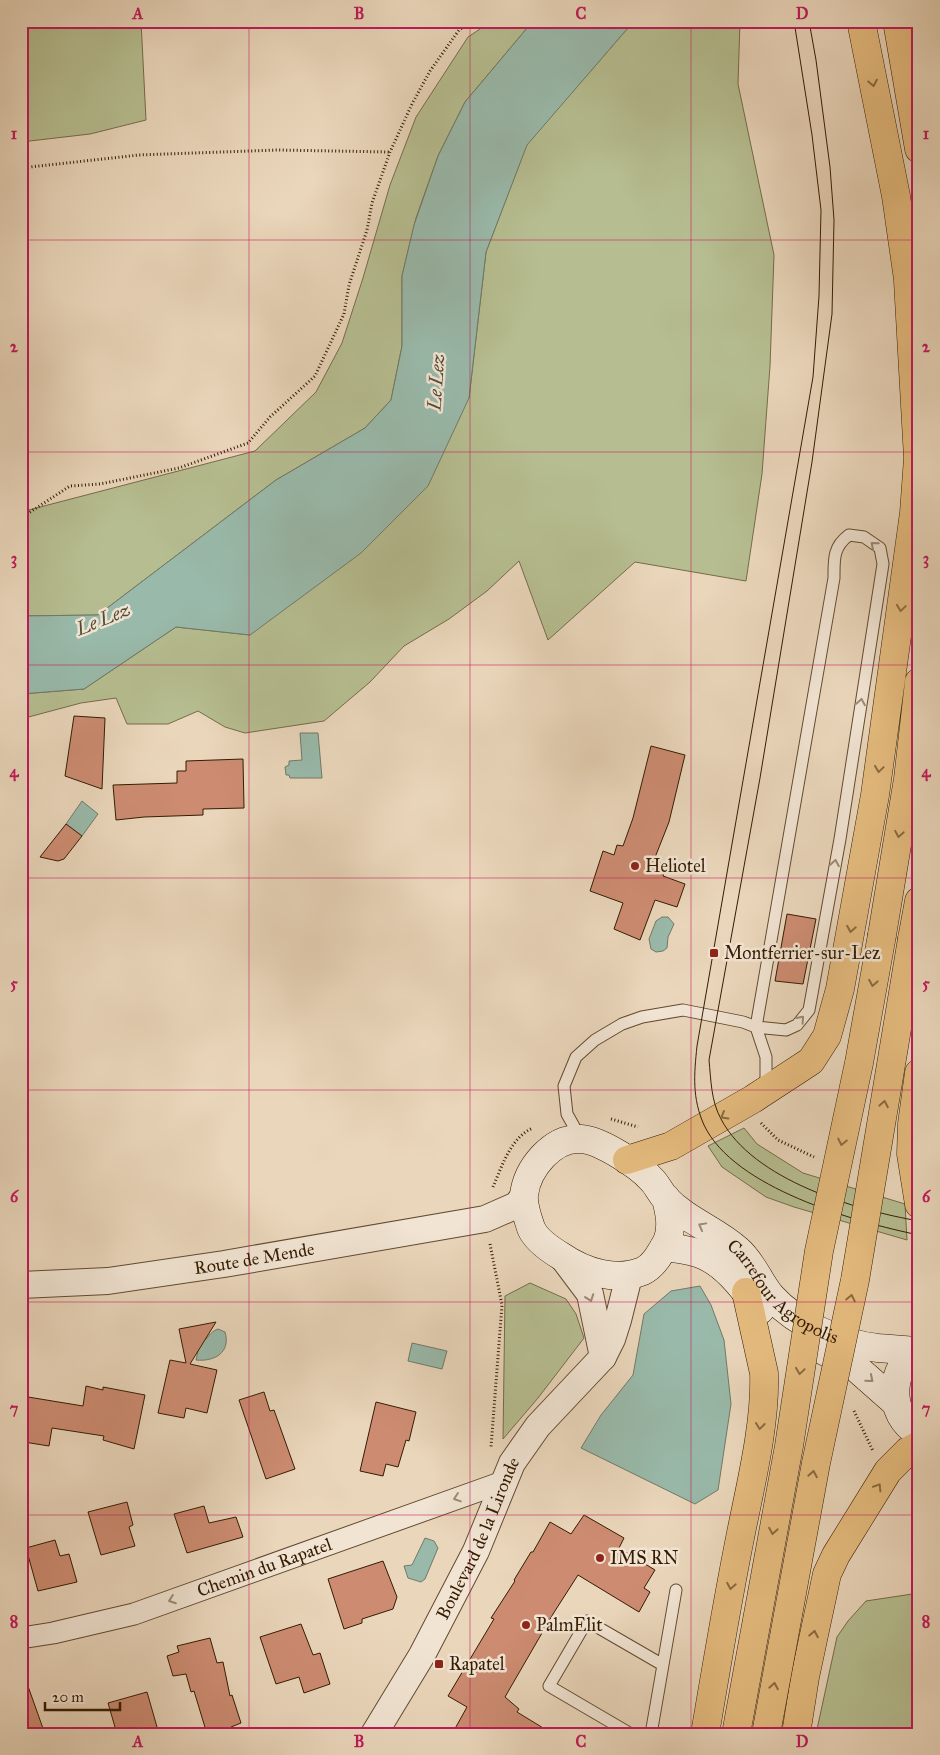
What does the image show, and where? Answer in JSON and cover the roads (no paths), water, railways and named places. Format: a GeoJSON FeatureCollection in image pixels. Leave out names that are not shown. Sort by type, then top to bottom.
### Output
{"type":"FeatureCollection","features":[{"type":"Feature","properties":{"kind":"main road"},"geometry":{"type":"LineString","coordinates":[[898,26],[919,149]]}},
{"type":"Feature","properties":{"kind":"main road"},"geometry":{"type":"LineString","coordinates":[[862,28],[896,196],[919,370]]}},
{"type":"Feature","properties":{"kind":"main road"},"geometry":{"type":"LineString","coordinates":[[628,1160],[671,1146],[766,1091],[811,1061],[827,1036],[840,989],[875,795],[914,513],[918,458],[908,281]]}},
{"type":"Feature","properties":{"kind":"main road"},"geometry":{"type":"LineString","coordinates":[[736,1734],[789,1446],[819,1251],[860,1063],[908,779],[919,682]]}},
{"type":"Feature","properties":{"kind":"main road"},"geometry":{"type":"LineString","coordinates":[[766,1734],[816,1463],[855,1280],[919,901]]}},
{"type":"Feature","properties":{"kind":"main road"},"geometry":{"type":"LineString","coordinates":[[919,1073],[912,1124],[911,1154],[919,1204]]}},
{"type":"Feature","properties":{"kind":"main road"},"geometry":{"type":"LineString","coordinates":[[524,1195],[537,1162],[548,1150],[566,1142],[581,1139]]}},
{"type":"Feature","properties":{"kind":"main road","name":"Carrefour Agropolis"},"geometry":{"type":"LineString","coordinates":[[581,1139],[610,1149],[628,1160],[652,1179],[666,1198],[693,1221],[723,1237],[740,1252],[754,1269],[770,1295],[789,1312],[830,1335],[850,1341],[876,1348],[917,1350]]}},
{"type":"Feature","properties":{"kind":"main road","name":"Carrefour Agropolis"},"geometry":{"type":"LineString","coordinates":[[524,1195],[532,1230],[547,1247],[576,1266],[590,1272],[610,1275],[625,1275],[644,1270],[655,1261],[664,1247],[670,1229],[670,1216],[666,1198]]}},
{"type":"Feature","properties":{"kind":"main road","name":"Carrefour Agropolis"},"geometry":{"type":"LineString","coordinates":[[664,1247],[707,1257],[724,1269],[770,1320],[792,1335],[854,1366],[896,1403]]}},
{"type":"Feature","properties":{"kind":"main road"},"geometry":{"type":"LineString","coordinates":[[705,1734],[760,1430],[765,1384],[746,1292]]}},
{"type":"Feature","properties":{"kind":"main road","name":"Carrefour Agropolis"},"geometry":{"type":"LineString","coordinates":[[917,1350],[907,1358],[900,1368],[896,1379],[895,1391],[896,1403],[903,1418],[914,1431],[919,1433]]}},
{"type":"Feature","properties":{"kind":"main road"},"geometry":{"type":"LineString","coordinates":[[796,1734],[805,1677],[826,1574],[888,1471],[908,1451],[919,1444]]}},
{"type":"Feature","properties":{"kind":"street"},"geometry":{"type":"LineString","coordinates":[[485,1219],[517,1205],[524,1195]]}},
{"type":"Feature","properties":{"kind":"street"},"geometry":{"type":"LineString","coordinates":[[485,1219],[532,1230]]}},
{"type":"Feature","properties":{"kind":"street","name":"Route de Mende"},"geometry":{"type":"LineString","coordinates":[[21,1285],[108,1281],[224,1264],[485,1219]]}},
{"type":"Feature","properties":{"kind":"street"},"geometry":{"type":"LineString","coordinates":[[563,1258],[590,1294],[603,1357]]}},
{"type":"Feature","properties":{"kind":"street","name":"Boulevard de la Lironde"},"geometry":{"type":"LineString","coordinates":[[374,1734],[422,1655],[471,1559],[507,1472],[538,1426],[603,1357],[612,1339],[618,1320],[627,1284],[625,1275]]}},
{"type":"Feature","properties":{"kind":"street","name":"Chemin du Rapatel"},"geometry":{"type":"LineString","coordinates":[[21,1638],[53,1633],[134,1614],[507,1472]]}},
{"type":"Feature","properties":{"kind":"lane"},"geometry":{"type":"LineString","coordinates":[[581,1139],[567,1114],[564,1086],[576,1057],[595,1040],[622,1024],[683,1010],[743,1022],[756,1027],[786,1030],[798,1025],[809,1010],[840,839],[883,564],[880,548],[864,537],[849,535],[840,542],[834,557],[834,578],[756,1027],[766,1057],[766,1091]]}},
{"type":"Feature","properties":{"kind":"lane"},"geometry":{"type":"LineString","coordinates":[[651,1734],[676,1590]]}},
{"type":"Feature","properties":{"kind":"lane"},"geometry":{"type":"LineString","coordinates":[[631,1734],[549,1686],[587,1621],[663,1665]]}},
{"type":"Feature","properties":{"kind":"water","name":"Le Lez"},"geometry":{"type":"Polygon","coordinates":[[[533,21],[634,21],[527,145],[486,252],[469,398],[428,486],[361,553],[250,635],[176,627],[84,689],[21,694],[21,616],[98,615],[276,480],[365,428],[391,400],[402,346],[402,276],[414,225],[438,156],[465,102],[533,21]]]}},
{"type":"Feature","properties":{"kind":"water"},"geometry":{"type":"Polygon","coordinates":[[[300,733],[318,733],[322,778],[290,778],[289,775],[286,775],[285,767],[289,765],[289,761],[302,760],[300,733]]]}},
{"type":"Feature","properties":{"kind":"water"},"geometry":{"type":"Polygon","coordinates":[[[82,801],[98,814],[82,836],[66,824],[82,801]]]}},
{"type":"Feature","properties":{"kind":"water"},"geometry":{"type":"Polygon","coordinates":[[[662,917],[668,917],[674,924],[668,937],[667,948],[656,952],[651,949],[649,939],[656,921],[662,917]]]}},
{"type":"Feature","properties":{"kind":"water"},"geometry":{"type":"Polygon","coordinates":[[[700,1286],[711,1305],[724,1340],[731,1404],[718,1490],[695,1504],[581,1448],[601,1415],[633,1375],[644,1314],[671,1291],[700,1286]]]}},
{"type":"Feature","properties":{"kind":"water"},"geometry":{"type":"Polygon","coordinates":[[[218,1329],[225,1332],[226,1345],[223,1350],[215,1357],[196,1360],[200,1343],[218,1329]]]}},
{"type":"Feature","properties":{"kind":"water"},"geometry":{"type":"Polygon","coordinates":[[[412,1343],[447,1351],[442,1369],[408,1361],[412,1343]]]}},
{"type":"Feature","properties":{"kind":"water"},"geometry":{"type":"Polygon","coordinates":[[[425,1538],[434,1541],[438,1548],[425,1579],[421,1582],[408,1578],[404,1566],[412,1565],[425,1538]]]}},
{"type":"Feature","properties":{"kind":"tram line"},"geometry":{"type":"LineString","coordinates":[[794,21],[812,135],[821,210],[819,296],[813,377],[697,1046],[696,1096],[704,1125],[719,1147],[741,1167],[768,1184],[799,1199],[831,1211],[919,1235]]}},
{"type":"Feature","properties":{"kind":"tram line"},"geometry":{"type":"LineString","coordinates":[[809,21],[830,167],[834,220],[832,314],[812,462],[760,778],[709,1060],[710,1075],[713,1098],[721,1119],[736,1140],[756,1159],[808,1189],[866,1209],[919,1221]]}},
{"type":"Feature","properties":{"kind":"place","name":"Heliotel"},"geometry":{"type":"Point","coordinates":[635,866]}},
{"type":"Feature","properties":{"kind":"place","name":"Montferrier-sur-Lez"},"geometry":{"type":"Point","coordinates":[714,953]}},
{"type":"Feature","properties":{"kind":"place","name":"IMS RN"},"geometry":{"type":"Point","coordinates":[600,1558]}},
{"type":"Feature","properties":{"kind":"place","name":"PalmElit"},"geometry":{"type":"Point","coordinates":[526,1625]}},
{"type":"Feature","properties":{"kind":"place","name":"Rapatel"},"geometry":{"type":"Point","coordinates":[439,1664]}}]}
